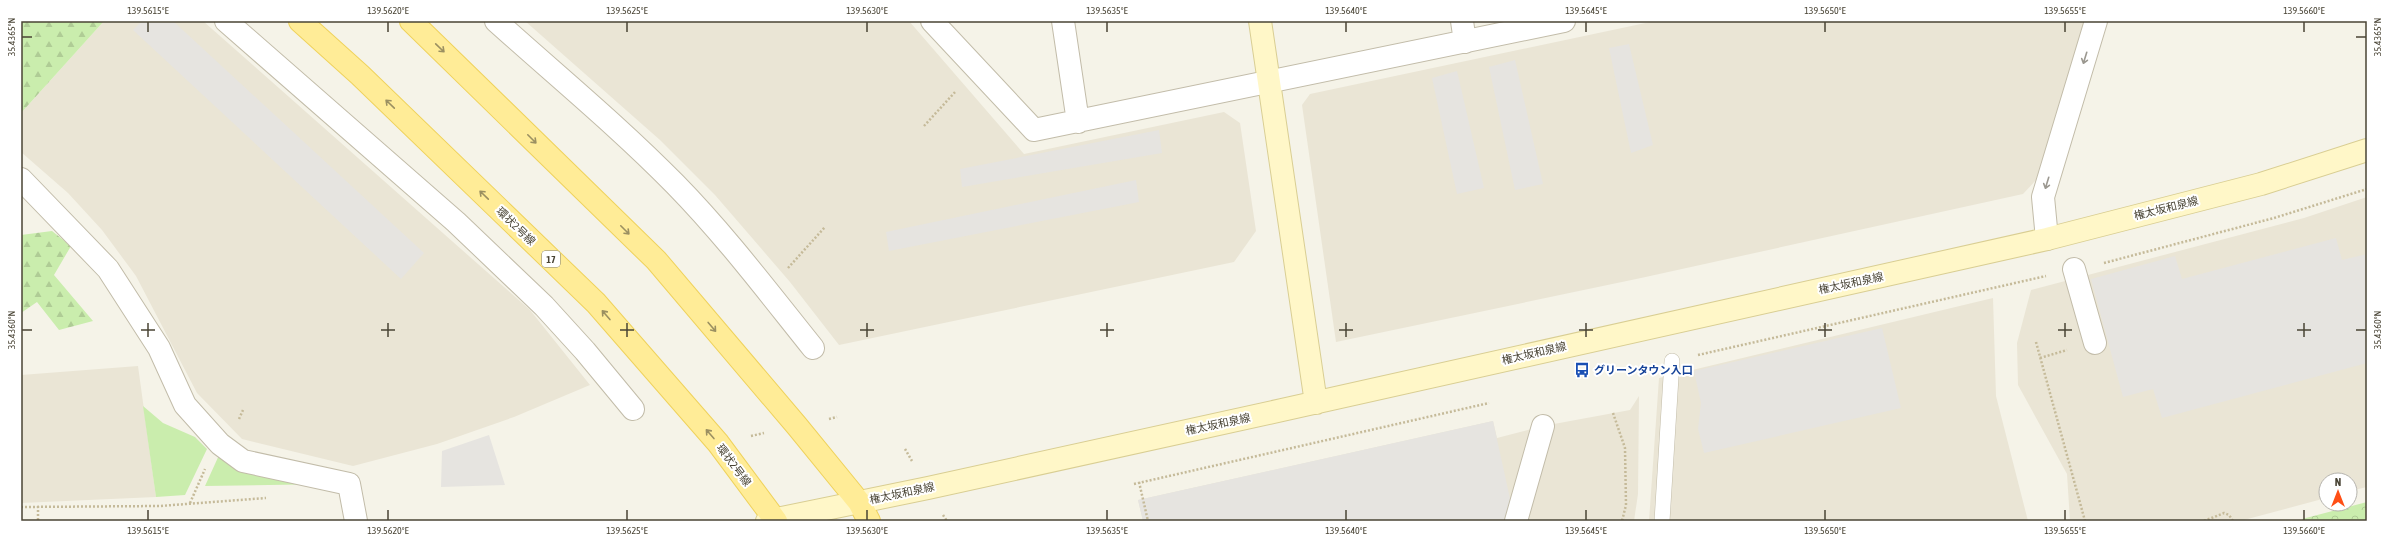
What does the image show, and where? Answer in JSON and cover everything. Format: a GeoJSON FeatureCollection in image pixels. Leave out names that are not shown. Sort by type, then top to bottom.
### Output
{"type":"FeatureCollection","features":[{"type":"Feature","properties":{"kind":"main road","name":"環状2号線"},"geometry":{"type":"LineString","coordinates":[[300,21],[360,76],[596,303],[718,443],[773,520]]}},
{"type":"Feature","properties":{"kind":"main road"},"geometry":{"type":"LineString","coordinates":[[412,21],[656,260],[797,426],[864,512]]}},
{"type":"Feature","properties":{"kind":"street"},"geometry":{"type":"LineString","coordinates":[[226,21],[456,222],[538,300],[585,351],[633,409]]}},
{"type":"Feature","properties":{"kind":"street"},"geometry":{"type":"LineString","coordinates":[[496,21],[627,136],[671,180],[739,255],[813,348]]}},
{"type":"Feature","properties":{"kind":"street"},"geometry":{"type":"LineString","coordinates":[[932,21],[1034,130],[1564,21]]}},
{"type":"Feature","properties":{"kind":"street"},"geometry":{"type":"LineString","coordinates":[[1063,21],[1078,122]]}},
{"type":"Feature","properties":{"kind":"street"},"geometry":{"type":"LineString","coordinates":[[1260,21],[1316,403]]}},
{"type":"Feature","properties":{"kind":"street"},"geometry":{"type":"LineString","coordinates":[[1462,21],[1465,42]]}},
{"type":"Feature","properties":{"kind":"street"},"geometry":{"type":"LineString","coordinates":[[2047,239],[2043,197],[2096,21]]}},
{"type":"Feature","properties":{"kind":"street","name":"権太坂和泉線"},"geometry":{"type":"LineString","coordinates":[[773,520],[864,512],[1316,403],[2047,239],[2261,184],[2367,150]]}},
{"type":"Feature","properties":{"kind":"street"},"geometry":{"type":"LineString","coordinates":[[21,179],[108,269],[159,348],[186,405],[220,444],[243,461],[349,484],[356,521]]}},
{"type":"Feature","properties":{"kind":"street"},"geometry":{"type":"LineString","coordinates":[[2074,269],[2095,343]]}},
{"type":"Feature","properties":{"kind":"street"},"geometry":{"type":"LineString","coordinates":[[1516,521],[1543,426]]}},
{"type":"Feature","properties":{"kind":"lane"},"geometry":{"type":"LineString","coordinates":[[1662,521],[1672,361]]}},
{"type":"Feature","properties":{"kind":"path"},"geometry":{"type":"LineString","coordinates":[[924,126],[977,69]]}},
{"type":"Feature","properties":{"kind":"path"},"geometry":{"type":"LineString","coordinates":[[1639,368],[2074,269],[2274,218],[2367,189]]}},
{"type":"Feature","properties":{"kind":"path"},"geometry":{"type":"LineString","coordinates":[[767,291],[825,226]]}},
{"type":"Feature","properties":{"kind":"path"},"geometry":{"type":"LineString","coordinates":[[2036,342],[2086,521]]}},
{"type":"Feature","properties":{"kind":"path"},"geometry":{"type":"LineString","coordinates":[[1134,484],[1489,403]]}},
{"type":"Feature","properties":{"kind":"path"},"geometry":{"type":"LineString","coordinates":[[1614,413],[1624,448],[1626,505],[1622,521]]}},
{"type":"Feature","properties":{"kind":"path"},"geometry":{"type":"LineString","coordinates":[[718,443],[837,417]]}},
{"type":"Feature","properties":{"kind":"path"},"geometry":{"type":"LineString","coordinates":[[1139,482],[1148,521]]}},
{"type":"Feature","properties":{"kind":"path"},"geometry":{"type":"LineString","coordinates":[[190,504],[196,488]]}},
{"type":"Feature","properties":{"kind":"path"},"geometry":{"type":"LineString","coordinates":[[21,507],[160,506],[274,497]]}},
{"type":"Feature","properties":{"kind":"path"},"geometry":{"type":"LineString","coordinates":[[38,506],[38,521]]}},
{"type":"Feature","properties":{"kind":"path"},"geometry":{"type":"LineString","coordinates":[[2204,521],[2224,513],[2229,515],[2233,521]]}},
{"type":"Feature","properties":{"kind":"shaded area"},"geometry":{"type":"Polygon","coordinates":[[[104,21],[203,21],[530,310],[590,385],[514,417],[437,444],[353,466],[242,439],[197,393],[136,276],[102,230],[68,193],[21,152],[21,113],[104,21]]]}},
{"type":"Feature","properties":{"kind":"shaded area"},"geometry":{"type":"Polygon","coordinates":[[[142,21],[173,21],[424,253],[401,279],[133,30],[142,21]]]}},
{"type":"Feature","properties":{"kind":"shaded area"},"geometry":{"type":"Polygon","coordinates":[[[525,21],[909,21],[1024,154],[1224,112],[1240,123],[1256,231],[1234,262],[839,345],[790,282],[715,195],[660,140],[525,21]]]}},
{"type":"Feature","properties":{"kind":"shaded area"},"geometry":{"type":"Polygon","coordinates":[[[1655,21],[2088,21],[2036,180],[2023,194],[1641,278],[1336,342],[1302,105],[1310,94],[1655,21]]]}},
{"type":"Feature","properties":{"kind":"shaded area"},"geometry":{"type":"Polygon","coordinates":[[[1629,44],[1653,145],[1631,153],[1609,48],[1629,44]]]}},
{"type":"Feature","properties":{"kind":"shaded area"},"geometry":{"type":"Polygon","coordinates":[[[1515,60],[1543,184],[1515,190],[1489,67],[1515,60]]]}},
{"type":"Feature","properties":{"kind":"shaded area"},"geometry":{"type":"Polygon","coordinates":[[[1457,71],[1484,188],[1457,194],[1432,78],[1457,71]]]}},
{"type":"Feature","properties":{"kind":"shaded area"},"geometry":{"type":"Polygon","coordinates":[[[1159,130],[1162,153],[962,187],[960,169],[1159,130]]]}},
{"type":"Feature","properties":{"kind":"shaded area"},"geometry":{"type":"Polygon","coordinates":[[[1136,180],[1139,202],[889,251],[886,232],[1136,180]]]}},
{"type":"Feature","properties":{"kind":"shaded area"},"geometry":{"type":"Polygon","coordinates":[[[2367,197],[2367,487],[2358,489],[2358,472],[2318,472],[2318,500],[2240,521],[2070,521],[2067,474],[2018,385],[2017,343],[2031,290],[2304,218],[2367,197]]]}},
{"type":"Feature","properties":{"kind":"shaded area"},"geometry":{"type":"Polygon","coordinates":[[[2336,238],[2342,260],[2367,254],[2367,363],[2162,418],[2153,389],[2123,397],[2091,279],[2175,256],[2182,279],[2336,238]]]}},
{"type":"Feature","properties":{"kind":"shaded area"},"geometry":{"type":"Polygon","coordinates":[[[1993,298],[1996,396],[2028,521],[1649,521],[1659,378],[1993,298]]]}},
{"type":"Feature","properties":{"kind":"shaded area"},"geometry":{"type":"Polygon","coordinates":[[[1882,328],[1901,408],[1704,453],[1698,429],[1701,403],[1694,371],[1882,328]]]}},
{"type":"Feature","properties":{"kind":"shaded area"},"geometry":{"type":"Polygon","coordinates":[[[138,366],[156,497],[21,503],[21,375],[138,366]]]}},
{"type":"Feature","properties":{"kind":"shaded area"},"geometry":{"type":"Polygon","coordinates":[[[1639,396],[1638,494],[1634,521],[1143,521],[1138,500],[1493,421],[1497,438],[1543,426],[1630,410],[1639,396]]]}},
{"type":"Feature","properties":{"kind":"shaded area"},"geometry":{"type":"Polygon","coordinates":[[[1493,421],[1512,508],[1507,521],[1143,521],[1138,500],[1493,421]]]}},
{"type":"Feature","properties":{"kind":"shaded area"},"geometry":{"type":"Polygon","coordinates":[[[489,435],[505,485],[441,487],[442,451],[489,435]]]}},
{"type":"Feature","properties":{"kind":"green space"},"geometry":{"type":"Polygon","coordinates":[[[21,21],[104,21],[21,113],[21,21]]]}},
{"type":"Feature","properties":{"kind":"green space"},"geometry":{"type":"Polygon","coordinates":[[[52,231],[71,246],[54,275],[93,321],[59,330],[37,302],[21,313],[21,235],[52,231]]]}},
{"type":"Feature","properties":{"kind":"green space"},"geometry":{"type":"Polygon","coordinates":[[[143,406],[163,423],[195,437],[207,449],[185,495],[156,497],[143,406]]]}},
{"type":"Feature","properties":{"kind":"green space"},"geometry":{"type":"Polygon","coordinates":[[[220,453],[329,484],[205,486],[220,453]]]}},
{"type":"Feature","properties":{"kind":"green space"},"geometry":{"type":"Polygon","coordinates":[[[2367,502],[2367,521],[2303,521],[2302,519],[2329,512],[2358,512],[2358,504],[2367,502]]]}},
{"type":"Feature","properties":{"kind":"place","name":"グリーンタウン入口"},"geometry":{"type":"Point","coordinates":[1582,370]}}]}
